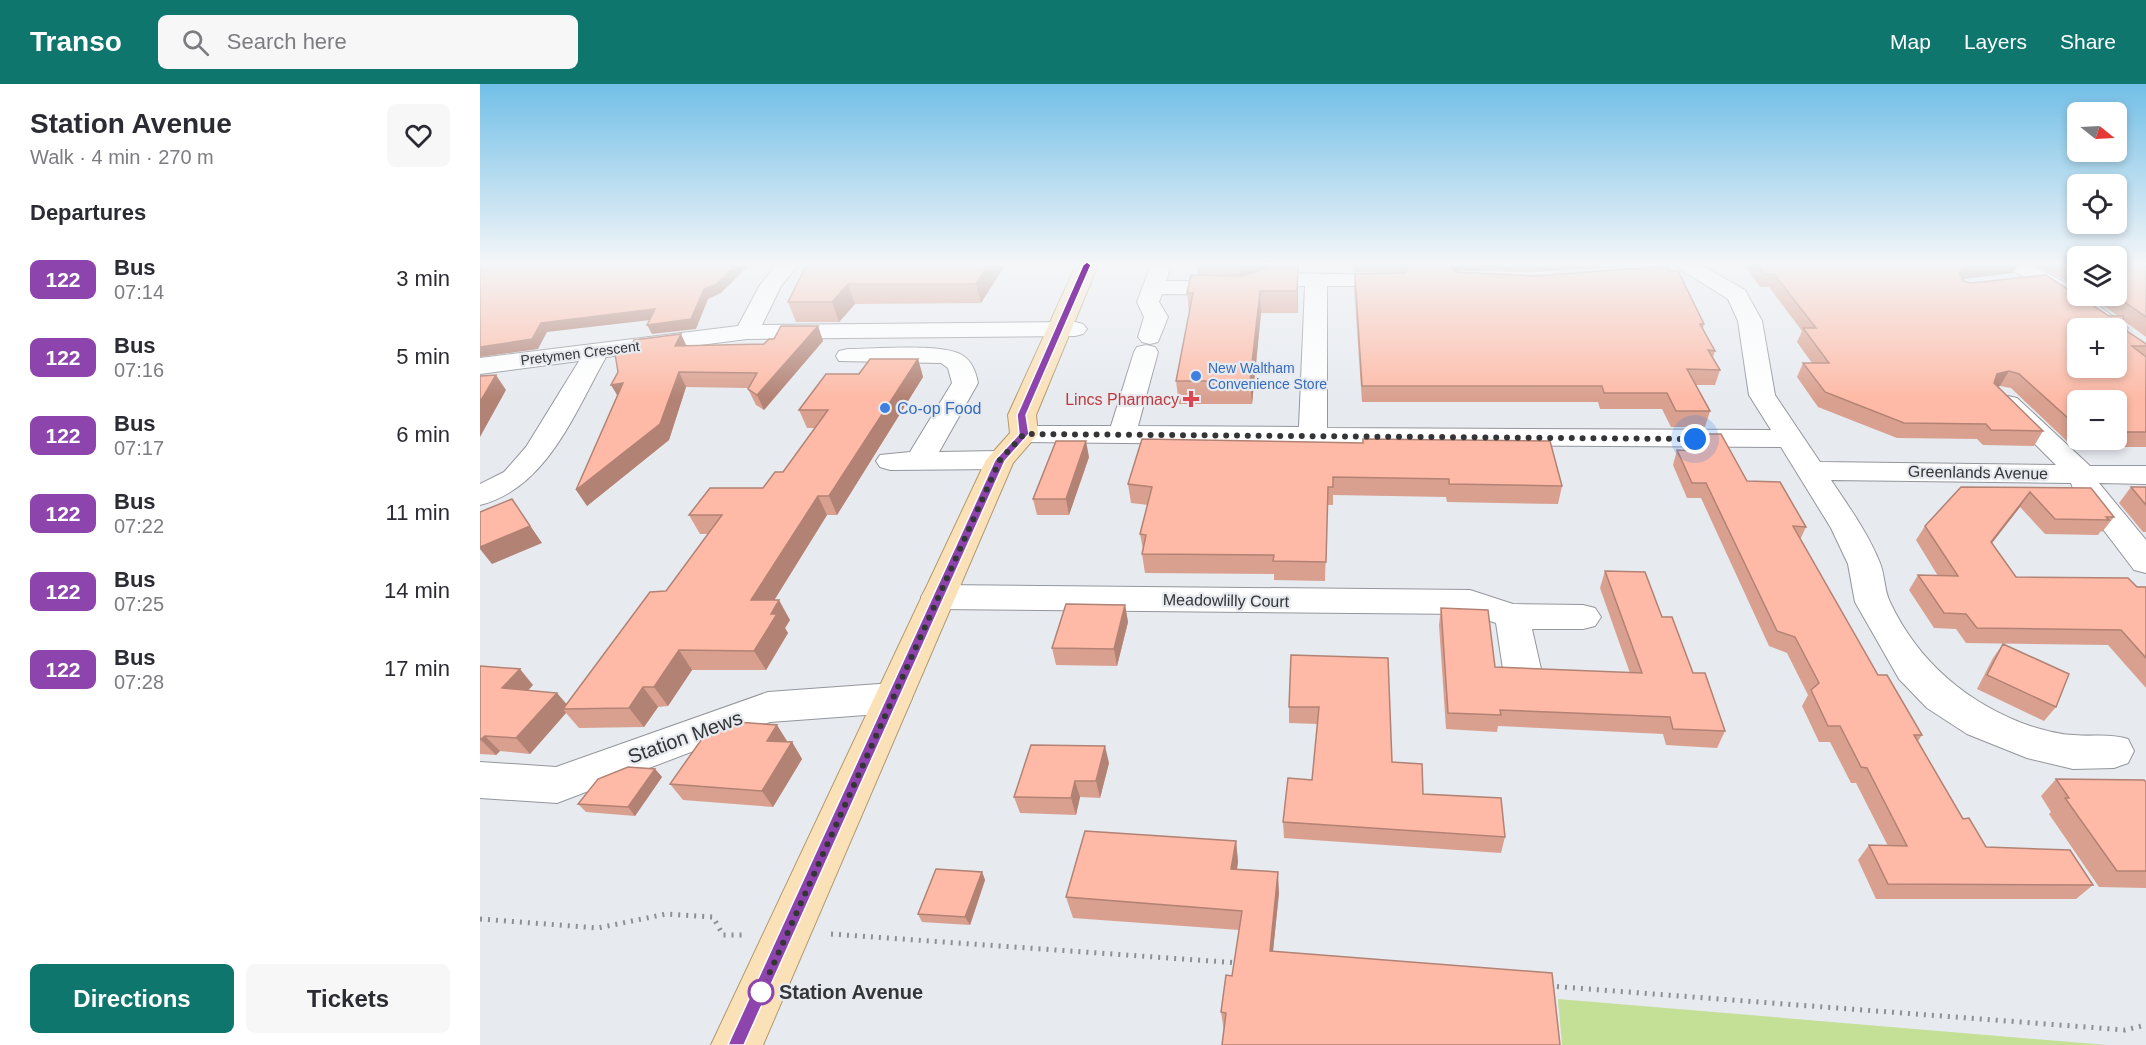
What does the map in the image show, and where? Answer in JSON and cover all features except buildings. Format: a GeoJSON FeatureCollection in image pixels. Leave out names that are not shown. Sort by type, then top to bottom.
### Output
{"type":"FeatureCollection","features":[{"type":"Feature","properties":{"kind":"main road"},"geometry":{"type":"LineString","coordinates":[[737,1045],[807,935],[893,698],[1000,460],[1024,434],[1022,415],[1066,329],[1072,310]]}},
{"type":"Feature","properties":{"kind":"street"},"geometry":{"type":"LineString","coordinates":[[747,332],[758,310]]}},
{"type":"Feature","properties":{"kind":"street"},"geometry":{"type":"LineString","coordinates":[[1122,435],[1156,317],[1152,310]]}},
{"type":"Feature","properties":{"kind":"street"},"geometry":{"type":"LineString","coordinates":[[1313,436],[1315,310]]}},
{"type":"Feature","properties":{"kind":"street"},"geometry":{"type":"LineString","coordinates":[[1744,310],[1750,321],[1762,395],[1848,528],[1864,564],[1872,602],[1912,669],[1941,697],[1981,723],[2027,742],[2073,752],[2114,751]]}},
{"type":"Feature","properties":{"kind":"street","name":"Pretymen Crescent"},"geometry":{"type":"LineString","coordinates":[[480,366],[747,332],[1066,329]]}},
{"type":"Feature","properties":{"kind":"street"},"geometry":{"type":"LineString","coordinates":[[868,331],[842,365],[943,356],[954,359],[960,364],[965,382],[919,460]]}},
{"type":"Feature","properties":{"kind":"street"},"geometry":{"type":"LineString","coordinates":[[480,496],[514,478],[538,452],[597,351]]}},
{"type":"Feature","properties":{"kind":"street"},"geometry":{"type":"LineString","coordinates":[[2000,396],[2079,474],[2146,562]]}},
{"type":"Feature","properties":{"kind":"street"},"geometry":{"type":"LineString","coordinates":[[1024,434],[1791,440]]}},
{"type":"Feature","properties":{"kind":"street"},"geometry":{"type":"LineString","coordinates":[[890,461],[1000,460]]}},
{"type":"Feature","properties":{"kind":"street","name":"Greenlands Avenue"},"geometry":{"type":"LineString","coordinates":[[1810,471],[2146,475]]}},
{"type":"Feature","properties":{"kind":"street","name":"Meadowlilly Court"},"geometry":{"type":"LineString","coordinates":[[938,597],[1470,602],[1512,616],[1583,617]]}},
{"type":"Feature","properties":{"kind":"street"},"geometry":{"type":"LineString","coordinates":[[1512,616],[1522,669]]}},
{"type":"Feature","properties":{"kind":"street","name":"Station Mews"},"geometry":{"type":"LineString","coordinates":[[480,780],[557,785],[768,707],[893,698]]}},
{"type":"Feature","properties":{"kind":"path"},"geometry":{"type":"LineString","coordinates":[[480,919],[598,927],[666,914],[712,917],[723,935],[807,935],[1242,963]]}},
{"type":"Feature","properties":{"kind":"path"},"geometry":{"type":"LineString","coordinates":[[1540,986],[2125,1030],[2146,1025]]}},
{"type":"Feature","properties":{"kind":"green space"},"geometry":{"type":"Polygon","coordinates":[[[1558,999],[2107,1045],[1562,1045],[1558,999]]]}},
{"type":"Feature","properties":{"kind":"bus line","name":"122"},"geometry":{"type":"LineString","coordinates":[[737,1045],[1000,460],[1024,434],[1022,415],[1067,310]]}},
{"type":"Feature","properties":{"kind":"place","name":"New Waltham Convenience Store"},"geometry":{"type":"Point","coordinates":[1196,376]}},
{"type":"Feature","properties":{"kind":"place","name":"Lincs Pharmacy"},"geometry":{"type":"Point","coordinates":[1191,399]}},
{"type":"Feature","properties":{"kind":"place","name":"Co-op Food"},"geometry":{"type":"Point","coordinates":[885,408]}},
{"type":"Feature","properties":{"kind":"place","name":"Station Avenue"},"geometry":{"type":"Point","coordinates":[761,992]}},
{"type":"Feature","properties":{"kind":"route"},"geometry":{"type":"LineString","coordinates":[[761,992],[1000,460],[1024,434],[1695,439]]}}]}
